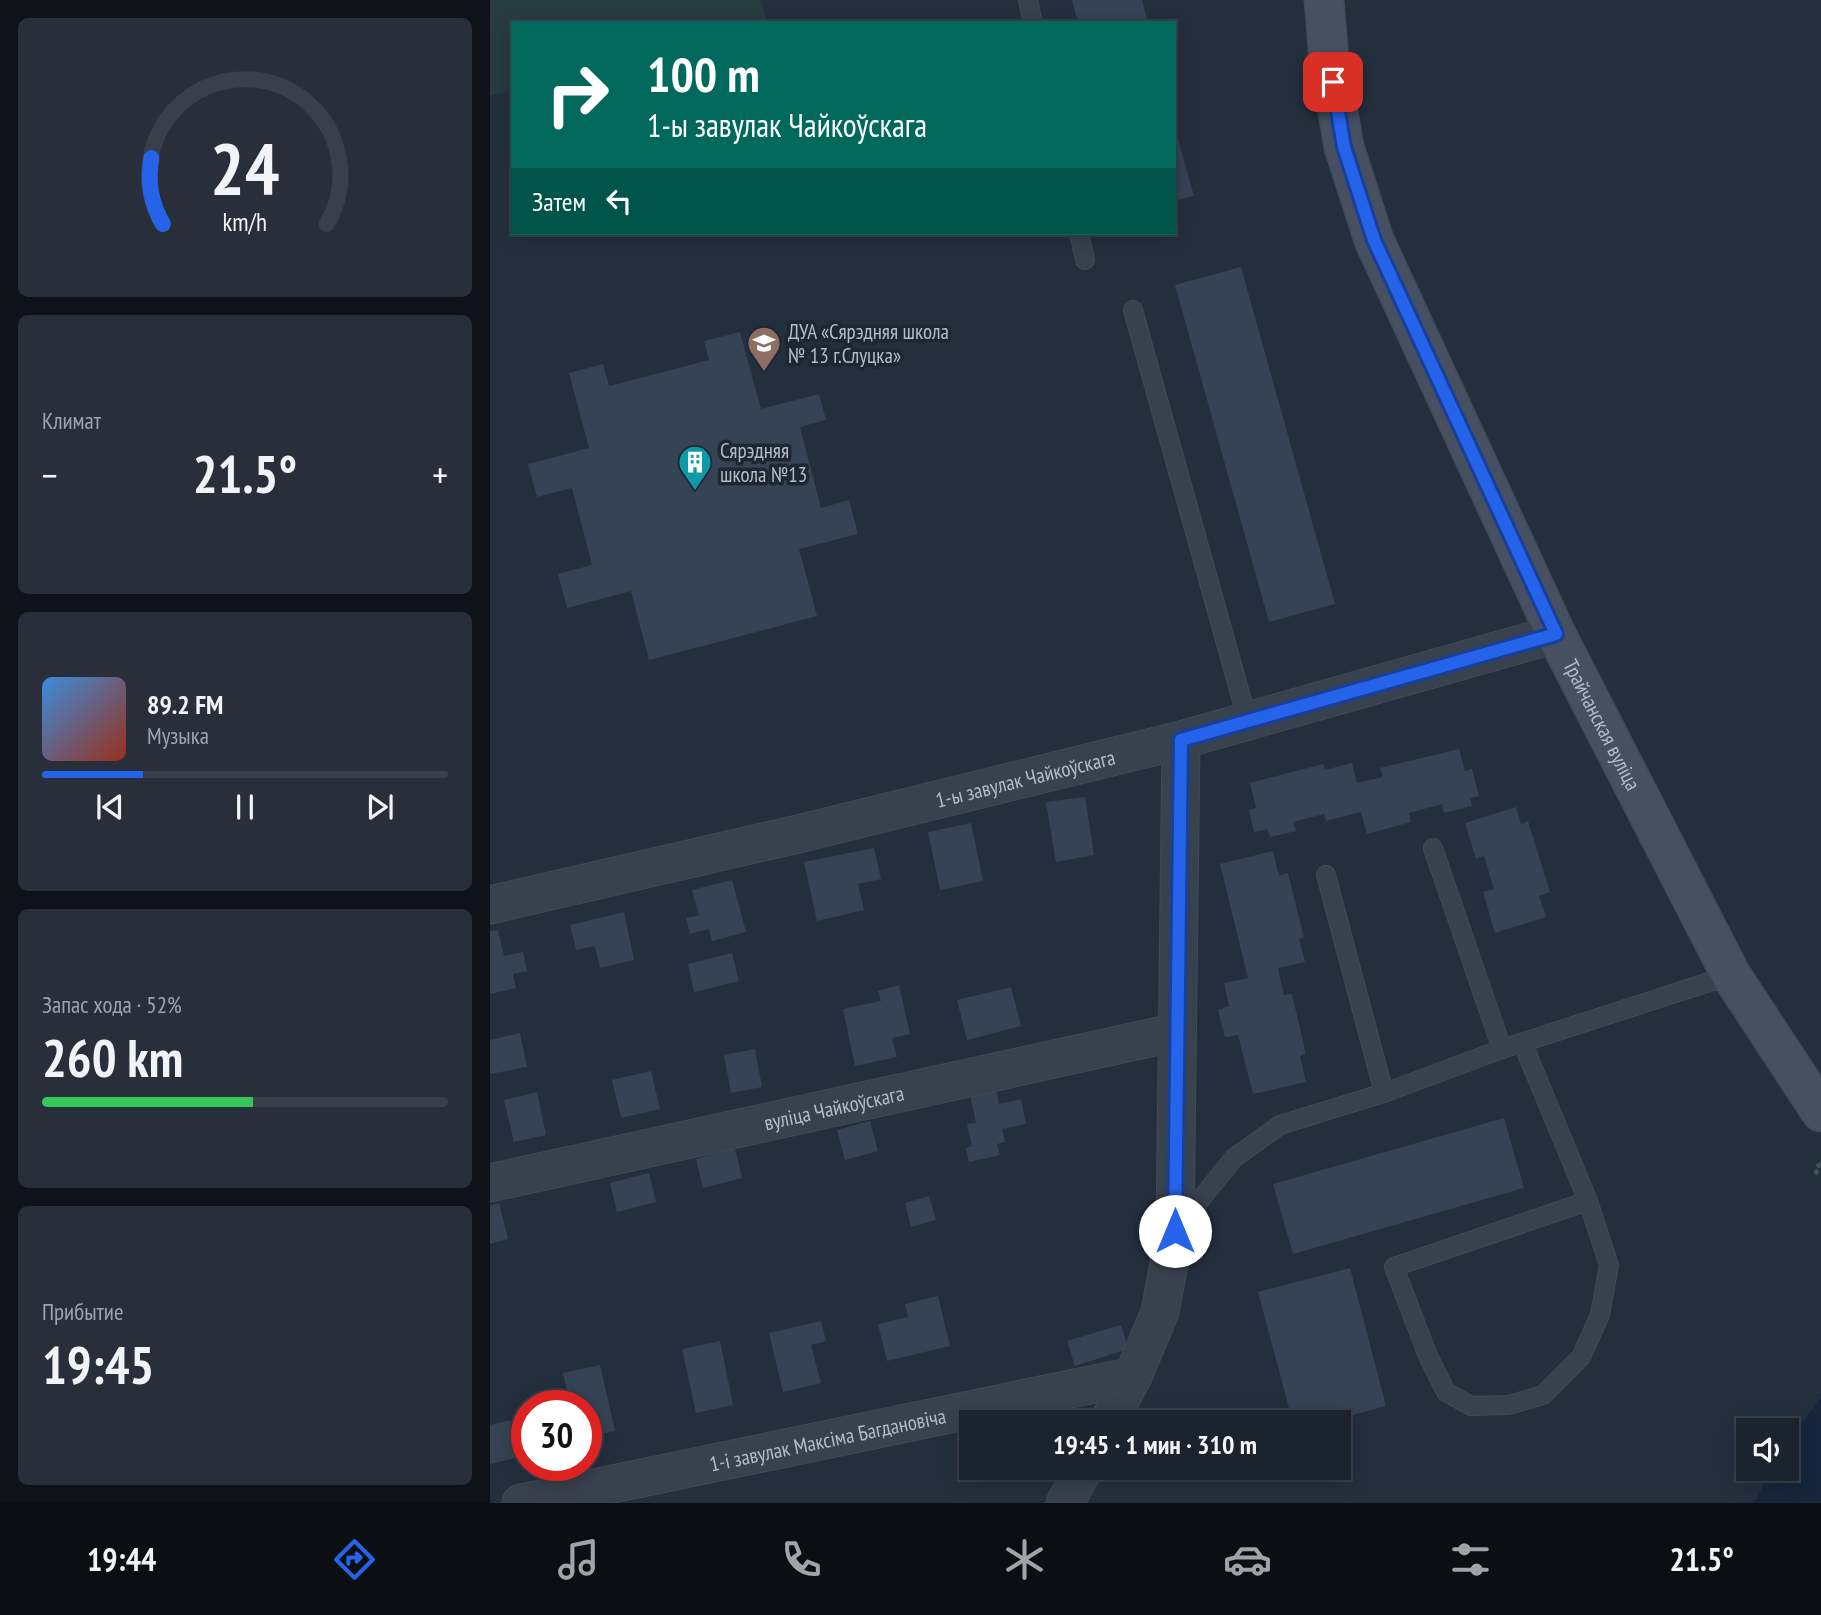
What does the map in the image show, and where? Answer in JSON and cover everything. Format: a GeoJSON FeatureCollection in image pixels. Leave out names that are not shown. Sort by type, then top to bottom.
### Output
{"type":"FeatureCollection","features":[{"type":"Feature","properties":{"kind":"street","name":"Трайчанская вуліца"},"geometry":{"type":"LineString","coordinates":[[1324,0],[1329,60],[1344,147],[1374,240],[1556,634],[1731,975],[1821,1112]]}},
{"type":"Feature","properties":{"kind":"street","name":"1-ы завулак Чайкоўскага"},"geometry":{"type":"LineString","coordinates":[[490,905],[812,831],[1181,740],[1556,634]]}},
{"type":"Feature","properties":{"kind":"street"},"geometry":{"type":"LineString","coordinates":[[1115,1410],[1133,1376],[1160,1312],[1175,1231],[1181,740]]}},
{"type":"Feature","properties":{"kind":"street","name":"вуліца Чайкоўскага"},"geometry":{"type":"LineString","coordinates":[[490,1183],[1177,1032]]}},
{"type":"Feature","properties":{"kind":"street","name":"1-і завулак Максіма Багдановіча"},"geometry":{"type":"LineString","coordinates":[[521,1503],[1133,1376]]}},
{"type":"Feature","properties":{"kind":"street"},"geometry":{"type":"LineString","coordinates":[[1065,1503],[1077,1480]]}},
{"type":"Feature","properties":{"kind":"lane"},"geometry":{"type":"LineString","coordinates":[[1028,0],[1033,21]]}},
{"type":"Feature","properties":{"kind":"lane"},"geometry":{"type":"LineString","coordinates":[[1079,235],[1085,260]]}},
{"type":"Feature","properties":{"kind":"lane"},"geometry":{"type":"LineString","coordinates":[[1133,310],[1248,722]]}},
{"type":"Feature","properties":{"kind":"lane"},"geometry":{"type":"LineString","coordinates":[[1433,848],[1502,1049]]}},
{"type":"Feature","properties":{"kind":"lane"},"geometry":{"type":"LineString","coordinates":[[1326,875],[1384,1093]]}},
{"type":"Feature","properties":{"kind":"lane"},"geometry":{"type":"LineString","coordinates":[[1175,1231],[1234,1158],[1280,1125],[1384,1093],[1502,1049],[1731,975]]}},
{"type":"Feature","properties":{"kind":"lane"},"geometry":{"type":"LineString","coordinates":[[1523,1044],[1588,1201],[1609,1265],[1600,1315],[1581,1357],[1543,1395],[1510,1405],[1471,1406],[1447,1392],[1428,1356],[1394,1267],[1588,1201]]}},
{"type":"Feature","properties":{"kind":"path"},"geometry":{"type":"LineString","coordinates":[[1821,1164],[1814,1169],[1821,1178]]}},
{"type":"Feature","properties":{"kind":"green space"},"geometry":{"type":"Polygon","coordinates":[[[490,0],[761,0],[767,21],[511,21],[511,91],[490,96],[490,0]]]}},
{"type":"Feature","properties":{"kind":"water"},"geometry":{"type":"Polygon","coordinates":[[[1821,1398],[1821,1503],[1754,1503],[1766,1481],[1799,1481],[1799,1427],[1821,1398]]]}},
{"type":"Feature","properties":{"kind":"building"},"geometry":{"type":"Polygon","coordinates":[[[1072,0],[1142,0],[1147,21],[1077,21],[1072,0]]]}},
{"type":"Feature","properties":{"kind":"building"},"geometry":{"type":"Polygon","coordinates":[[[1176,132],[1194,196],[1176,200],[1176,132]]]}},
{"type":"Feature","properties":{"kind":"building"},"geometry":{"type":"Polygon","coordinates":[[[1241,267],[1335,604],[1269,622],[1175,285],[1241,267]]]}},
{"type":"Feature","properties":{"kind":"building","name":"Сярэдняя школа №13"},"geometry":{"type":"Polygon","coordinates":[[[740,332],[761,409],[819,394],[826,420],[800,427],[821,508],[849,500],[858,534],[799,549],[817,616],[649,660],[631,591],[567,608],[558,574],[592,565],[572,488],[537,497],[528,464],[589,448],[569,373],[603,364],[609,386],[709,360],[704,341],[740,332]]]}},
{"type":"Feature","properties":{"kind":"building"},"geometry":{"type":"Polygon","coordinates":[[[1459,749],[1465,771],[1472,769],[1479,796],[1470,798],[1472,806],[1444,813],[1442,804],[1409,813],[1411,822],[1367,834],[1361,812],[1326,821],[1324,814],[1293,822],[1296,831],[1270,837],[1267,829],[1254,832],[1249,810],[1256,808],[1250,783],[1323,764],[1325,770],[1352,763],[1357,783],[1383,777],[1380,768],[1459,749]]]}},
{"type":"Feature","properties":{"kind":"building"},"geometry":{"type":"Polygon","coordinates":[[[1085,797],[1094,855],[1056,862],[1046,802],[1085,797]]]}},
{"type":"Feature","properties":{"kind":"building"},"geometry":{"type":"Polygon","coordinates":[[[1516,807],[1521,824],[1528,821],[1550,892],[1539,896],[1546,917],[1495,933],[1483,892],[1494,889],[1484,856],[1476,859],[1465,823],[1516,807]]]}},
{"type":"Feature","properties":{"kind":"building"},"geometry":{"type":"Polygon","coordinates":[[[971,823],[983,881],[940,890],[928,832],[971,823]]]}},
{"type":"Feature","properties":{"kind":"building"},"geometry":{"type":"Polygon","coordinates":[[[874,848],[881,879],[858,884],[864,910],[817,921],[804,862],[874,848]]]}},
{"type":"Feature","properties":{"kind":"building"},"geometry":{"type":"Polygon","coordinates":[[[1273,851],[1279,876],[1288,873],[1304,938],[1299,939],[1305,962],[1278,968],[1284,995],[1292,994],[1306,1054],[1300,1056],[1306,1082],[1253,1094],[1238,1035],[1225,1037],[1218,1010],[1229,1006],[1224,983],[1248,978],[1220,864],[1273,851]]]}},
{"type":"Feature","properties":{"kind":"building"},"geometry":{"type":"Polygon","coordinates":[[[732,880],[746,932],[712,941],[709,929],[690,934],[686,918],[699,915],[692,890],[732,880]]]}},
{"type":"Feature","properties":{"kind":"building"},"geometry":{"type":"Polygon","coordinates":[[[624,912],[634,960],[600,968],[595,946],[576,950],[570,925],[624,912]]]}},
{"type":"Feature","properties":{"kind":"building"},"geometry":{"type":"Polygon","coordinates":[[[498,930],[504,956],[523,952],[527,971],[513,974],[516,988],[490,994],[490,931],[498,930]]]}},
{"type":"Feature","properties":{"kind":"building"},"geometry":{"type":"Polygon","coordinates":[[[732,953],[739,981],[694,992],[688,964],[732,953]]]}},
{"type":"Feature","properties":{"kind":"building"},"geometry":{"type":"Polygon","coordinates":[[[899,985],[910,1034],[892,1038],[897,1057],[855,1066],[843,1009],[881,1001],[878,991],[899,985]]]}},
{"type":"Feature","properties":{"kind":"building"},"geometry":{"type":"Polygon","coordinates":[[[1011,987],[1021,1026],[967,1040],[957,1000],[1011,987]]]}},
{"type":"Feature","properties":{"kind":"building"},"geometry":{"type":"Polygon","coordinates":[[[520,1033],[527,1067],[490,1074],[490,1040],[520,1033]]]}},
{"type":"Feature","properties":{"kind":"building"},"geometry":{"type":"Polygon","coordinates":[[[755,1049],[762,1087],[731,1093],[724,1055],[755,1049]]]}},
{"type":"Feature","properties":{"kind":"building"},"geometry":{"type":"Polygon","coordinates":[[[651,1071],[660,1109],[621,1118],[612,1080],[651,1071]]]}},
{"type":"Feature","properties":{"kind":"building"},"geometry":{"type":"Polygon","coordinates":[[[996,1089],[999,1104],[1021,1099],[1026,1124],[1002,1129],[1005,1142],[997,1144],[1000,1155],[969,1162],[966,1148],[972,1146],[967,1124],[976,1123],[970,1095],[996,1089]]]}},
{"type":"Feature","properties":{"kind":"building"},"geometry":{"type":"Polygon","coordinates":[[[537,1092],[546,1135],[514,1142],[504,1100],[537,1092]]]}},
{"type":"Feature","properties":{"kind":"building"},"geometry":{"type":"Polygon","coordinates":[[[1504,1118],[1524,1188],[1293,1254],[1273,1184],[1504,1118]]]}},
{"type":"Feature","properties":{"kind":"building"},"geometry":{"type":"Polygon","coordinates":[[[870,1121],[878,1151],[845,1160],[837,1130],[870,1121]]]}},
{"type":"Feature","properties":{"kind":"building"},"geometry":{"type":"Polygon","coordinates":[[[735,1148],[742,1178],[703,1188],[696,1159],[735,1148]]]}},
{"type":"Feature","properties":{"kind":"building"},"geometry":{"type":"Polygon","coordinates":[[[649,1173],[656,1202],[617,1212],[610,1183],[649,1173]]]}},
{"type":"Feature","properties":{"kind":"building"},"geometry":{"type":"Polygon","coordinates":[[[929,1196],[936,1220],[911,1227],[905,1203],[929,1196]]]}},
{"type":"Feature","properties":{"kind":"building"},"geometry":{"type":"Polygon","coordinates":[[[499,1203],[508,1239],[490,1244],[490,1206],[499,1203]]]}},
{"type":"Feature","properties":{"kind":"building"},"geometry":{"type":"Polygon","coordinates":[[[1350,1268],[1386,1406],[1351,1415],[1351,1410],[1290,1410],[1258,1292],[1350,1268]]]}},
{"type":"Feature","properties":{"kind":"building"},"geometry":{"type":"Polygon","coordinates":[[[938,1296],[950,1346],[887,1361],[878,1324],[908,1317],[905,1304],[938,1296]]]}},
{"type":"Feature","properties":{"kind":"building"},"geometry":{"type":"Polygon","coordinates":[[[821,1321],[826,1341],[811,1345],[821,1383],[783,1392],[769,1333],[821,1321]]]}},
{"type":"Feature","properties":{"kind":"building"},"geometry":{"type":"Polygon","coordinates":[[[1121,1325],[1128,1349],[1075,1366],[1067,1341],[1121,1325]]]}},
{"type":"Feature","properties":{"kind":"building"},"geometry":{"type":"Polygon","coordinates":[[[720,1341],[733,1405],[696,1413],[682,1349],[720,1341]]]}},
{"type":"Feature","properties":{"kind":"building"},"geometry":{"type":"Polygon","coordinates":[[[600,1365],[615,1431],[602,1434],[602,1390],[567,1390],[563,1373],[600,1365]]]}},
{"type":"Feature","properties":{"kind":"building"},"geometry":{"type":"Polygon","coordinates":[[[510,1420],[511,1459],[490,1464],[490,1425],[510,1420]]]}},
{"type":"Feature","properties":{"kind":"place","name":"ДУА «Сярэдняя школа № 13 г.Слуцка»"},"geometry":{"type":"Point","coordinates":[764,373]}},
{"type":"Feature","properties":{"kind":"place","name":"Сярэдняя школа №13"},"geometry":{"type":"Point","coordinates":[695,492]}},
{"type":"Feature","properties":{"kind":"route"},"geometry":{"type":"LineString","coordinates":[[1175,1231],[1181,740],[1556,634],[1374,240],[1344,147],[1333,82]]}}]}
